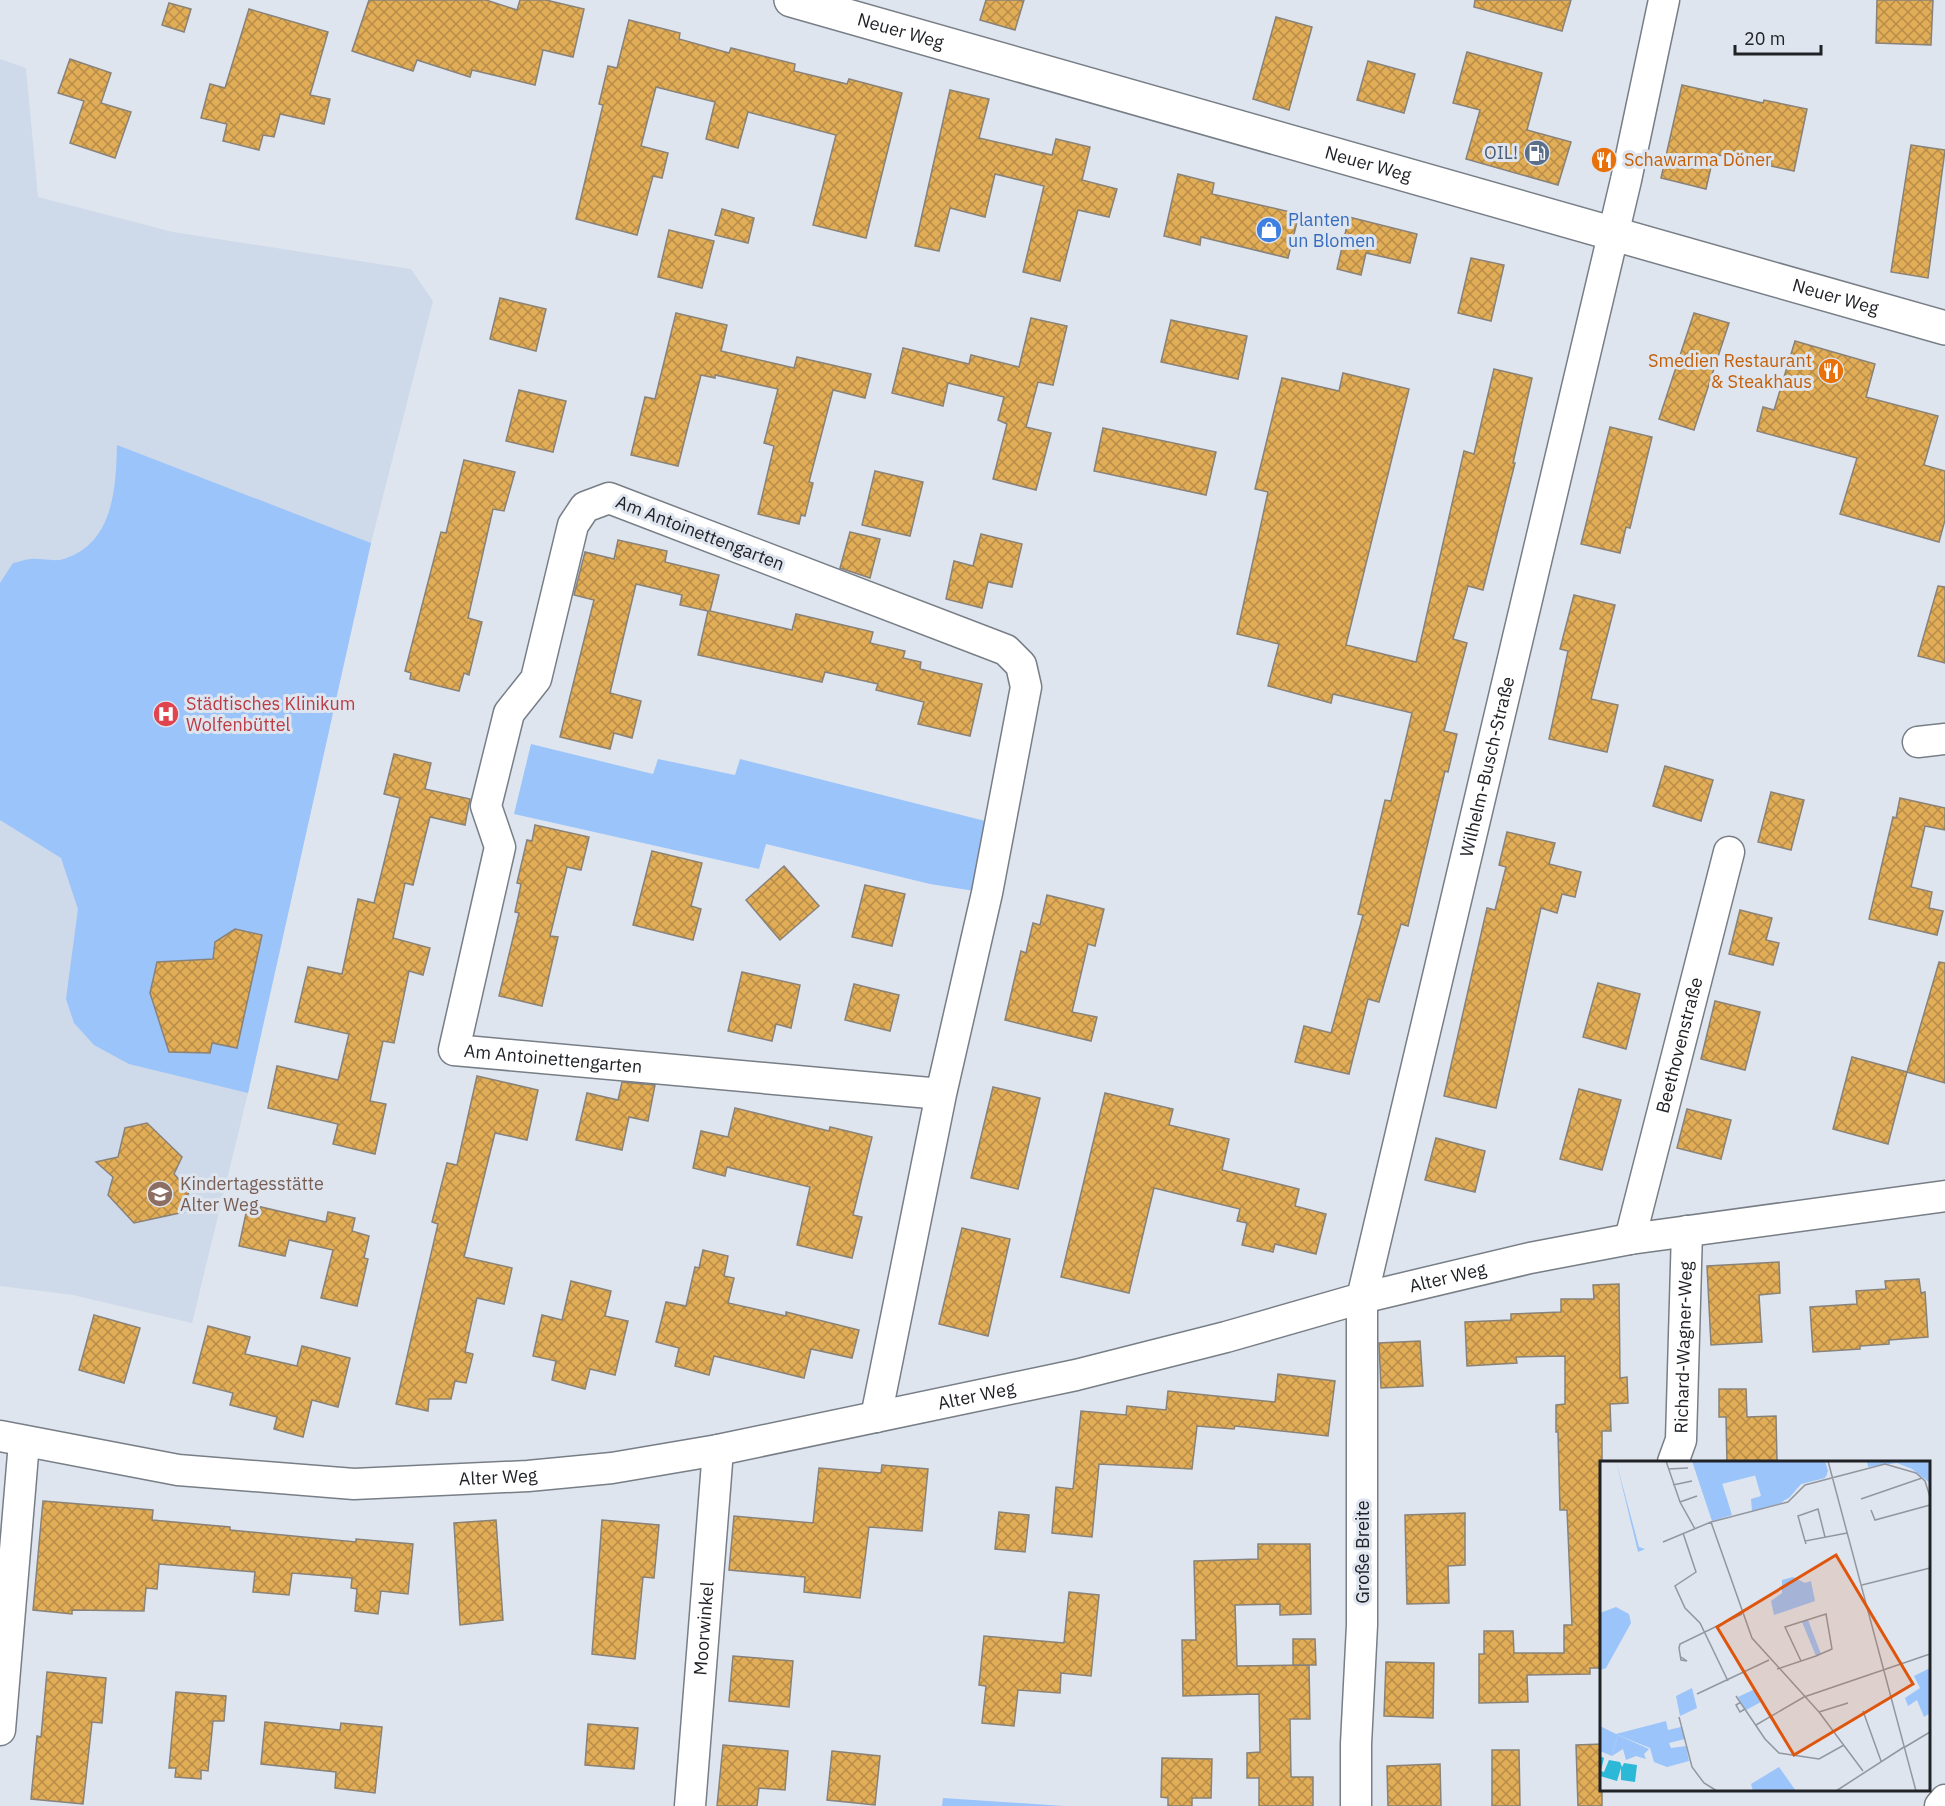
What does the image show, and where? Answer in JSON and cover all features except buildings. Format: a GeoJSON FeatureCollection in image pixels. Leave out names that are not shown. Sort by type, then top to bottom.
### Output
{"type":"FeatureCollection","features":[{"type":"Feature","properties":{"kind":"main road","name":"Neuer Weg"},"geometry":{"type":"LineString","coordinates":[[791,0],[1945,328]]}},
{"type":"Feature","properties":{"kind":"street","name":"Wilhelm-Busch-Straße"},"geometry":{"type":"LineString","coordinates":[[1362,1298],[1613,233],[1664,0]]}},
{"type":"Feature","properties":{"kind":"street","name":"Am Antoinettengarten"},"geometry":{"type":"LineString","coordinates":[[876,1417],[941,1094],[987,893],[1026,687],[1021,665],[1005,650],[609,498],[585,507],[573,525],[536,679],[509,713],[486,806],[500,847],[454,1050],[941,1094]]}},
{"type":"Feature","properties":{"kind":"street","name":"Beethovenstraße"},"geometry":{"type":"LineString","coordinates":[[1630,1239],[1729,852]]}},
{"type":"Feature","properties":{"kind":"street","name":"Alter Weg"},"geometry":{"type":"LineString","coordinates":[[12,1439],[178,1470],[354,1484],[528,1476],[612,1468],[718,1450],[1076,1375],[1226,1337],[1362,1298],[1530,1258],[1630,1239],[1945,1196]]}},
{"type":"Feature","properties":{"kind":"street","name":"Richard-Wagner-Weg"},"geometry":{"type":"LineString","coordinates":[[1673,1461],[1682,1440],[1687,1232]]}},
{"type":"Feature","properties":{"kind":"street","name":"Große Breite"},"geometry":{"type":"LineString","coordinates":[[1356,1806],[1356,1744],[1362,1625],[1362,1298]]}},
{"type":"Feature","properties":{"kind":"street"},"geometry":{"type":"LineString","coordinates":[[0,1730],[12,1439]]}},
{"type":"Feature","properties":{"kind":"street","name":"Moorwinkel"},"geometry":{"type":"LineString","coordinates":[[690,1806],[718,1450]]}},
{"type":"Feature","properties":{"kind":"street"},"geometry":{"type":"LineString","coordinates":[[1940,1806],[1945,1800]]}},
{"type":"Feature","properties":{"kind":"shaded area","name":"Städtisches Klinikum Wolfenbüttel"},"geometry":{"type":"Polygon","coordinates":[[[0,59],[26,68],[38,197],[173,232],[411,269],[433,301],[371,543],[248,1093],[192,1323],[73,1295],[0,1286],[0,59]]]}},
{"type":"Feature","properties":{"kind":"shaded area"},"geometry":{"type":"Polygon","coordinates":[[[117,445],[371,543],[248,1093],[129,1064],[94,1045],[74,1023],[66,999],[78,909],[61,858],[0,820],[0,583],[13,563],[29,559],[64,559],[93,541],[109,513],[113,497],[117,445]]]}},
{"type":"Feature","properties":{"kind":"shaded area"},"geometry":{"type":"Polygon","coordinates":[[[531,744],[653,774],[658,759],[735,775],[740,759],[993,823],[987,893],[930,884],[766,844],[759,869],[514,814],[531,744]]]}},
{"type":"Feature","properties":{"kind":"shaded area"},"geometry":{"type":"Polygon","coordinates":[[[943,1798],[1064,1806],[942,1806],[943,1798]]]}},
{"type":"Feature","properties":{"kind":"place","name":"OIL!"},"geometry":{"type":"Point","coordinates":[1537,153]}},
{"type":"Feature","properties":{"kind":"place","name":"Schawarma Döner"},"geometry":{"type":"Point","coordinates":[1604,160]}},
{"type":"Feature","properties":{"kind":"place","name":"Planten un Blomen"},"geometry":{"type":"Point","coordinates":[1269,230]}},
{"type":"Feature","properties":{"kind":"place","name":"Smedien Restaurant & Steakhaus"},"geometry":{"type":"Point","coordinates":[1831,371]}},
{"type":"Feature","properties":{"kind":"place","name":"Städtisches Klinikum Wolfenbüttel"},"geometry":{"type":"Point","coordinates":[166,714]}},
{"type":"Feature","properties":{"kind":"place","name":"Kindertagesstätte Alter Weg"},"geometry":{"type":"Point","coordinates":[160,1194]}}]}
